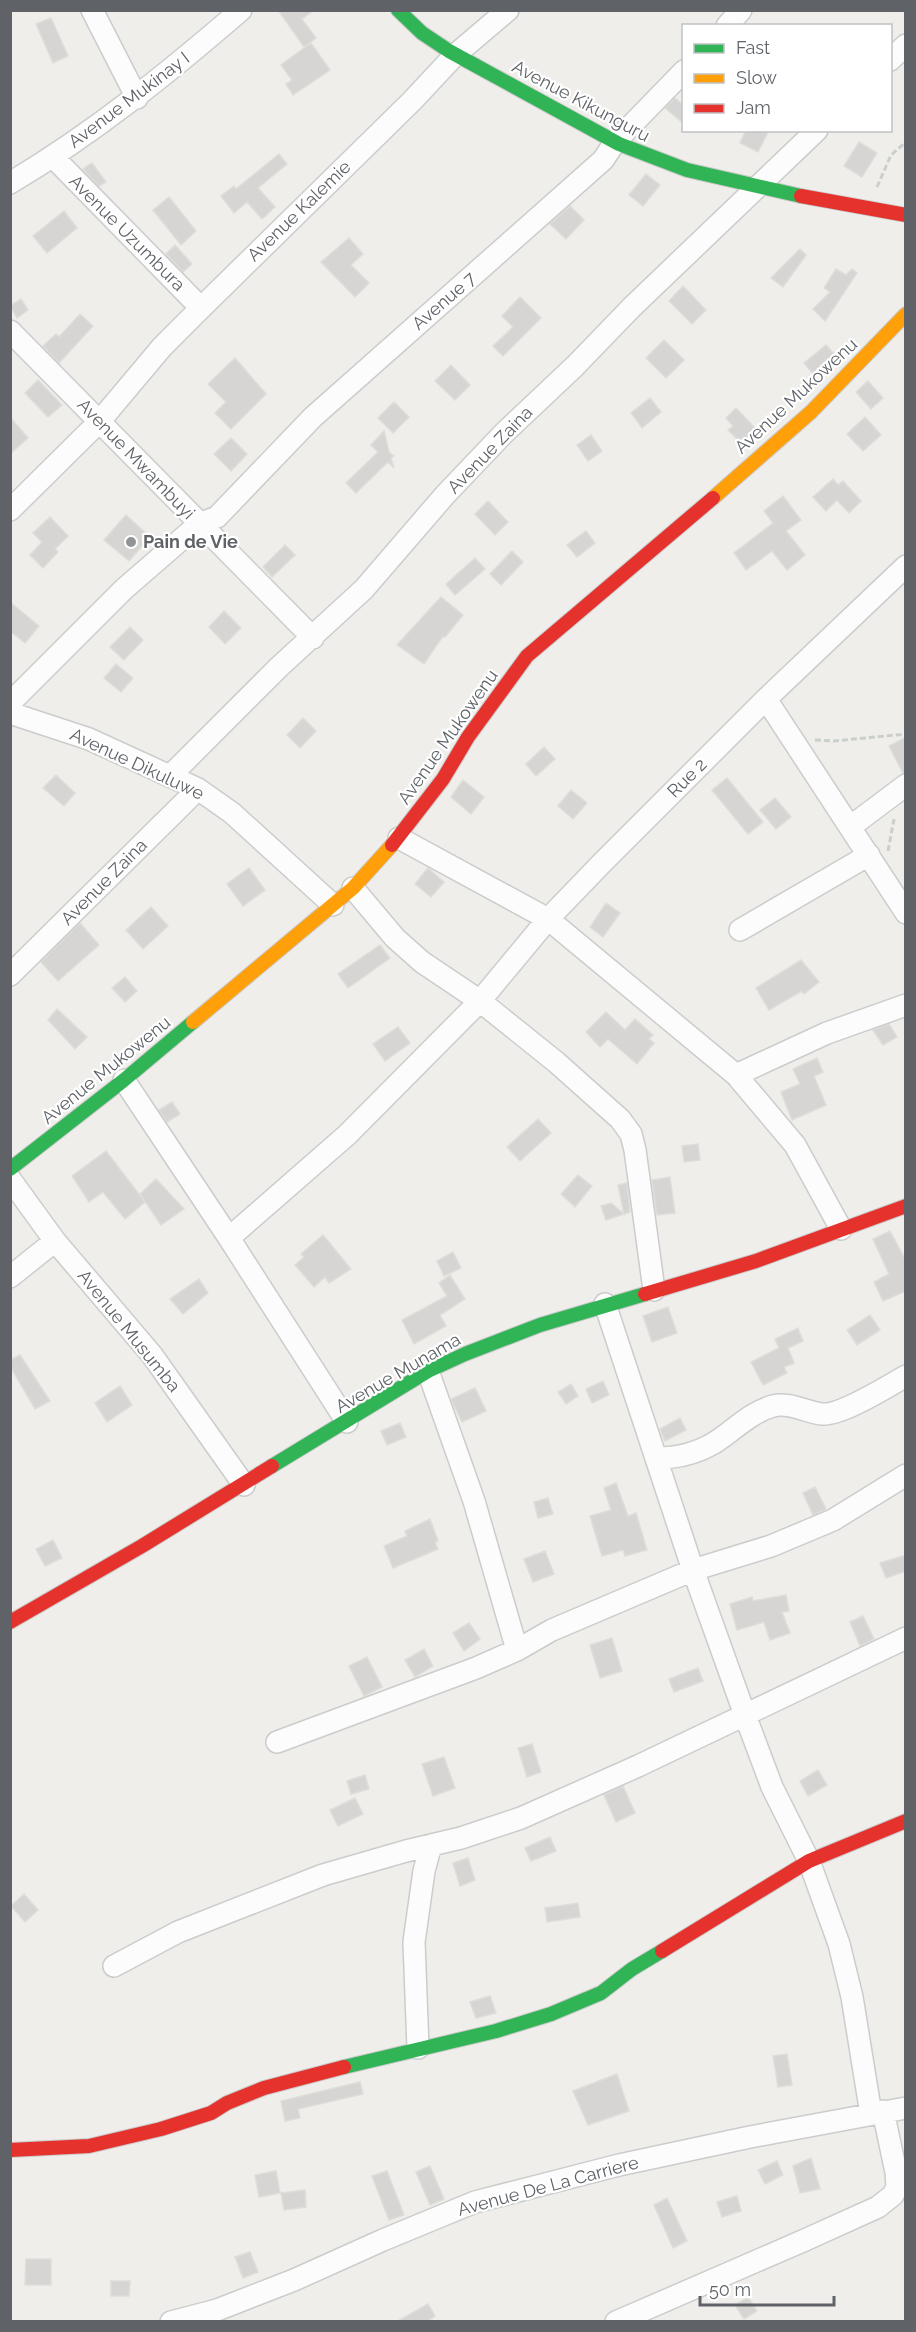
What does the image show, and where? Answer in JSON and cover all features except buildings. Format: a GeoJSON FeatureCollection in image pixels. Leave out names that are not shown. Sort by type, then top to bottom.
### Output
{"type":"FeatureCollection","features":[{"type":"Feature","properties":{"kind":"street"},"geometry":{"type":"LineString","coordinates":[[92,10],[137,98]]}},
{"type":"Feature","properties":{"kind":"street","name":"Avenue Mukinay I"},"geometry":{"type":"LineString","coordinates":[[10,183],[53,157],[137,98],[241,10]]}},
{"type":"Feature","properties":{"kind":"street","name":"Avenue Kikunguru"},"geometry":{"type":"LineString","coordinates":[[398,10],[411,25],[455,55],[615,142],[656,160],[758,187],[906,215]]}},
{"type":"Feature","properties":{"kind":"street","name":"Avenue Kalemie"},"geometry":{"type":"LineString","coordinates":[[10,510],[99,422],[162,347],[412,101],[455,55],[508,10]]}},
{"type":"Feature","properties":{"kind":"street"},"geometry":{"type":"LineString","coordinates":[[729,24],[741,11]]}},
{"type":"Feature","properties":{"kind":"street"},"geometry":{"type":"LineString","coordinates":[[892,59],[906,45]]}},
{"type":"Feature","properties":{"kind":"street","name":"Avenue 7"},"geometry":{"type":"LineString","coordinates":[[10,703],[124,589],[199,524],[217,517],[312,417],[603,160],[615,142],[682,72]]}},
{"type":"Feature","properties":{"kind":"street","name":"Avenue Zaina"},"geometry":{"type":"LineString","coordinates":[[170,776],[279,667],[364,589],[445,495],[504,433],[815,132]]}},
{"type":"Feature","properties":{"kind":"street","name":"Avenue Uzumbura"},"geometry":{"type":"LineString","coordinates":[[53,157],[201,308]]}},
{"type":"Feature","properties":{"kind":"street","name":"Avenue Mukowenu"},"geometry":{"type":"LineString","coordinates":[[10,1169],[124,1080],[352,888],[399,838],[443,779],[468,737],[527,656],[811,412],[906,314]]}},
{"type":"Feature","properties":{"kind":"street","name":"Avenue Mwambuyi"},"geometry":{"type":"LineString","coordinates":[[10,331],[313,638]]}},
{"type":"Feature","properties":{"kind":"street","name":"Rue 2"},"geometry":{"type":"LineString","coordinates":[[230,1238],[347,1135],[480,1001],[548,919],[766,699],[906,566]]}},
{"type":"Feature","properties":{"kind":"street"},"geometry":{"type":"LineString","coordinates":[[766,699],[906,913]]}},
{"type":"Feature","properties":{"kind":"street","name":"Avenue Dikuluwe"},"geometry":{"type":"LineString","coordinates":[[10,713],[88,739],[198,789],[232,813],[333,905]]}},
{"type":"Feature","properties":{"kind":"street"},"geometry":{"type":"LineString","coordinates":[[850,827],[906,785]]}},
{"type":"Feature","properties":{"kind":"street","name":"Avenue Zaina"},"geometry":{"type":"LineString","coordinates":[[10,975],[198,789]]}},
{"type":"Feature","properties":{"kind":"street"},"geometry":{"type":"LineString","coordinates":[[399,838],[548,919],[736,1075],[795,1145],[842,1229]]}},
{"type":"Feature","properties":{"kind":"street"},"geometry":{"type":"LineString","coordinates":[[740,930],[869,855]]}},
{"type":"Feature","properties":{"kind":"street"},"geometry":{"type":"LineString","coordinates":[[352,888],[395,938],[422,962],[480,1001],[556,1062],[620,1119],[631,1134],[654,1290]]}},
{"type":"Feature","properties":{"kind":"street"},"geometry":{"type":"LineString","coordinates":[[736,1075],[827,1033],[906,1005]]}},
{"type":"Feature","properties":{"kind":"street"},"geometry":{"type":"LineString","coordinates":[[124,1080],[230,1238],[347,1422]]}},
{"type":"Feature","properties":{"kind":"street","name":"Avenue Musumba"},"geometry":{"type":"LineString","coordinates":[[10,1179],[56,1241],[152,1355],[244,1485]]}},
{"type":"Feature","properties":{"kind":"street","name":"Avenue Munama"},"geometry":{"type":"LineString","coordinates":[[10,1622],[244,1485],[428,1371],[457,1357],[520,1330],[735,1268],[906,1206]]}},
{"type":"Feature","properties":{"kind":"street"},"geometry":{"type":"LineString","coordinates":[[10,1277],[56,1241]]}},
{"type":"Feature","properties":{"kind":"street"},"geometry":{"type":"LineString","coordinates":[[605,1304],[693,1570],[745,1715],[772,1787],[809,1861],[839,1944],[877,2113],[896,2172],[897,2187],[893,2195],[878,2206],[616,2322]]}},
{"type":"Feature","properties":{"kind":"street"},"geometry":{"type":"LineString","coordinates":[[428,1371],[474,1500],[517,1650]]}},
{"type":"Feature","properties":{"kind":"street"},"geometry":{"type":"LineString","coordinates":[[657,1458],[671,1458],[712,1444],[754,1414],[772,1406],[788,1405],[824,1414],[866,1399],[906,1376]]}},
{"type":"Feature","properties":{"kind":"street"},"geometry":{"type":"LineString","coordinates":[[277,1742],[476,1668],[517,1650],[552,1630],[693,1570],[771,1546],[833,1520],[906,1475]]}},
{"type":"Feature","properties":{"kind":"street"},"geometry":{"type":"LineString","coordinates":[[114,1966],[178,1932],[323,1875],[462,1838],[521,1818],[906,1638]]}},
{"type":"Feature","properties":{"kind":"street"},"geometry":{"type":"LineString","coordinates":[[10,2150],[89,2146],[161,2129],[210,2113],[227,2103],[264,2088],[418,2048],[496,2031],[551,2014],[601,1993],[641,1964],[809,1861],[906,1821]]}},
{"type":"Feature","properties":{"kind":"street"},"geometry":{"type":"LineString","coordinates":[[418,2048],[414,1942],[424,1871],[431,1845]]}},
{"type":"Feature","properties":{"kind":"street","name":"Avenue De La Carriere"},"geometry":{"type":"LineString","coordinates":[[171,2322],[217,2310],[294,2280],[475,2202],[619,2165],[906,2109]]}},
{"type":"Feature","properties":{"kind":"path"},"geometry":{"type":"LineString","coordinates":[[866,207],[886,170],[891,155],[906,142]]}},
{"type":"Feature","properties":{"kind":"path"},"geometry":{"type":"LineString","coordinates":[[791,738],[834,741],[906,734]]}},
{"type":"Feature","properties":{"kind":"path"},"geometry":{"type":"LineString","coordinates":[[883,877],[896,815]]}},
{"type":"Feature","properties":{"kind":"traffic: fast"},"geometry":{"type":"LineString","coordinates":[[398,10],[422,33],[449,51],[619,144],[687,170],[801,196]]}},
{"type":"Feature","properties":{"kind":"traffic: fast"},"geometry":{"type":"LineString","coordinates":[[10,1169],[124,1080],[193,1022]]}},
{"type":"Feature","properties":{"kind":"traffic: fast"},"geometry":{"type":"LineString","coordinates":[[272,1466],[428,1371],[540,1325],[645,1294]]}},
{"type":"Feature","properties":{"kind":"traffic: fast"},"geometry":{"type":"LineString","coordinates":[[344,2067],[496,2031],[551,2014],[601,1993],[632,1969],[662,1951]]}},
{"type":"Feature","properties":{"kind":"traffic: slow"},"geometry":{"type":"LineString","coordinates":[[713,498],[811,412],[906,314]]}},
{"type":"Feature","properties":{"kind":"traffic: slow"},"geometry":{"type":"LineString","coordinates":[[193,1022],[353,888],[392,845]]}},
{"type":"Feature","properties":{"kind":"traffic: jam"},"geometry":{"type":"LineString","coordinates":[[801,196],[906,215]]}},
{"type":"Feature","properties":{"kind":"traffic: jam"},"geometry":{"type":"LineString","coordinates":[[392,845],[443,779],[468,737],[527,656],[713,498]]}},
{"type":"Feature","properties":{"kind":"traffic: jam"},"geometry":{"type":"LineString","coordinates":[[645,1294],[756,1261],[906,1206]]}},
{"type":"Feature","properties":{"kind":"traffic: jam"},"geometry":{"type":"LineString","coordinates":[[10,1622],[142,1546],[272,1466]]}},
{"type":"Feature","properties":{"kind":"traffic: jam"},"geometry":{"type":"LineString","coordinates":[[662,1951],[809,1861],[906,1821]]}},
{"type":"Feature","properties":{"kind":"traffic: jam"},"geometry":{"type":"LineString","coordinates":[[10,2150],[89,2146],[161,2129],[211,2113],[227,2103],[264,2088],[344,2067]]}},
{"type":"Feature","properties":{"kind":"place","name":"Pain de Vie"},"geometry":{"type":"Point","coordinates":[131,542]}}]}
